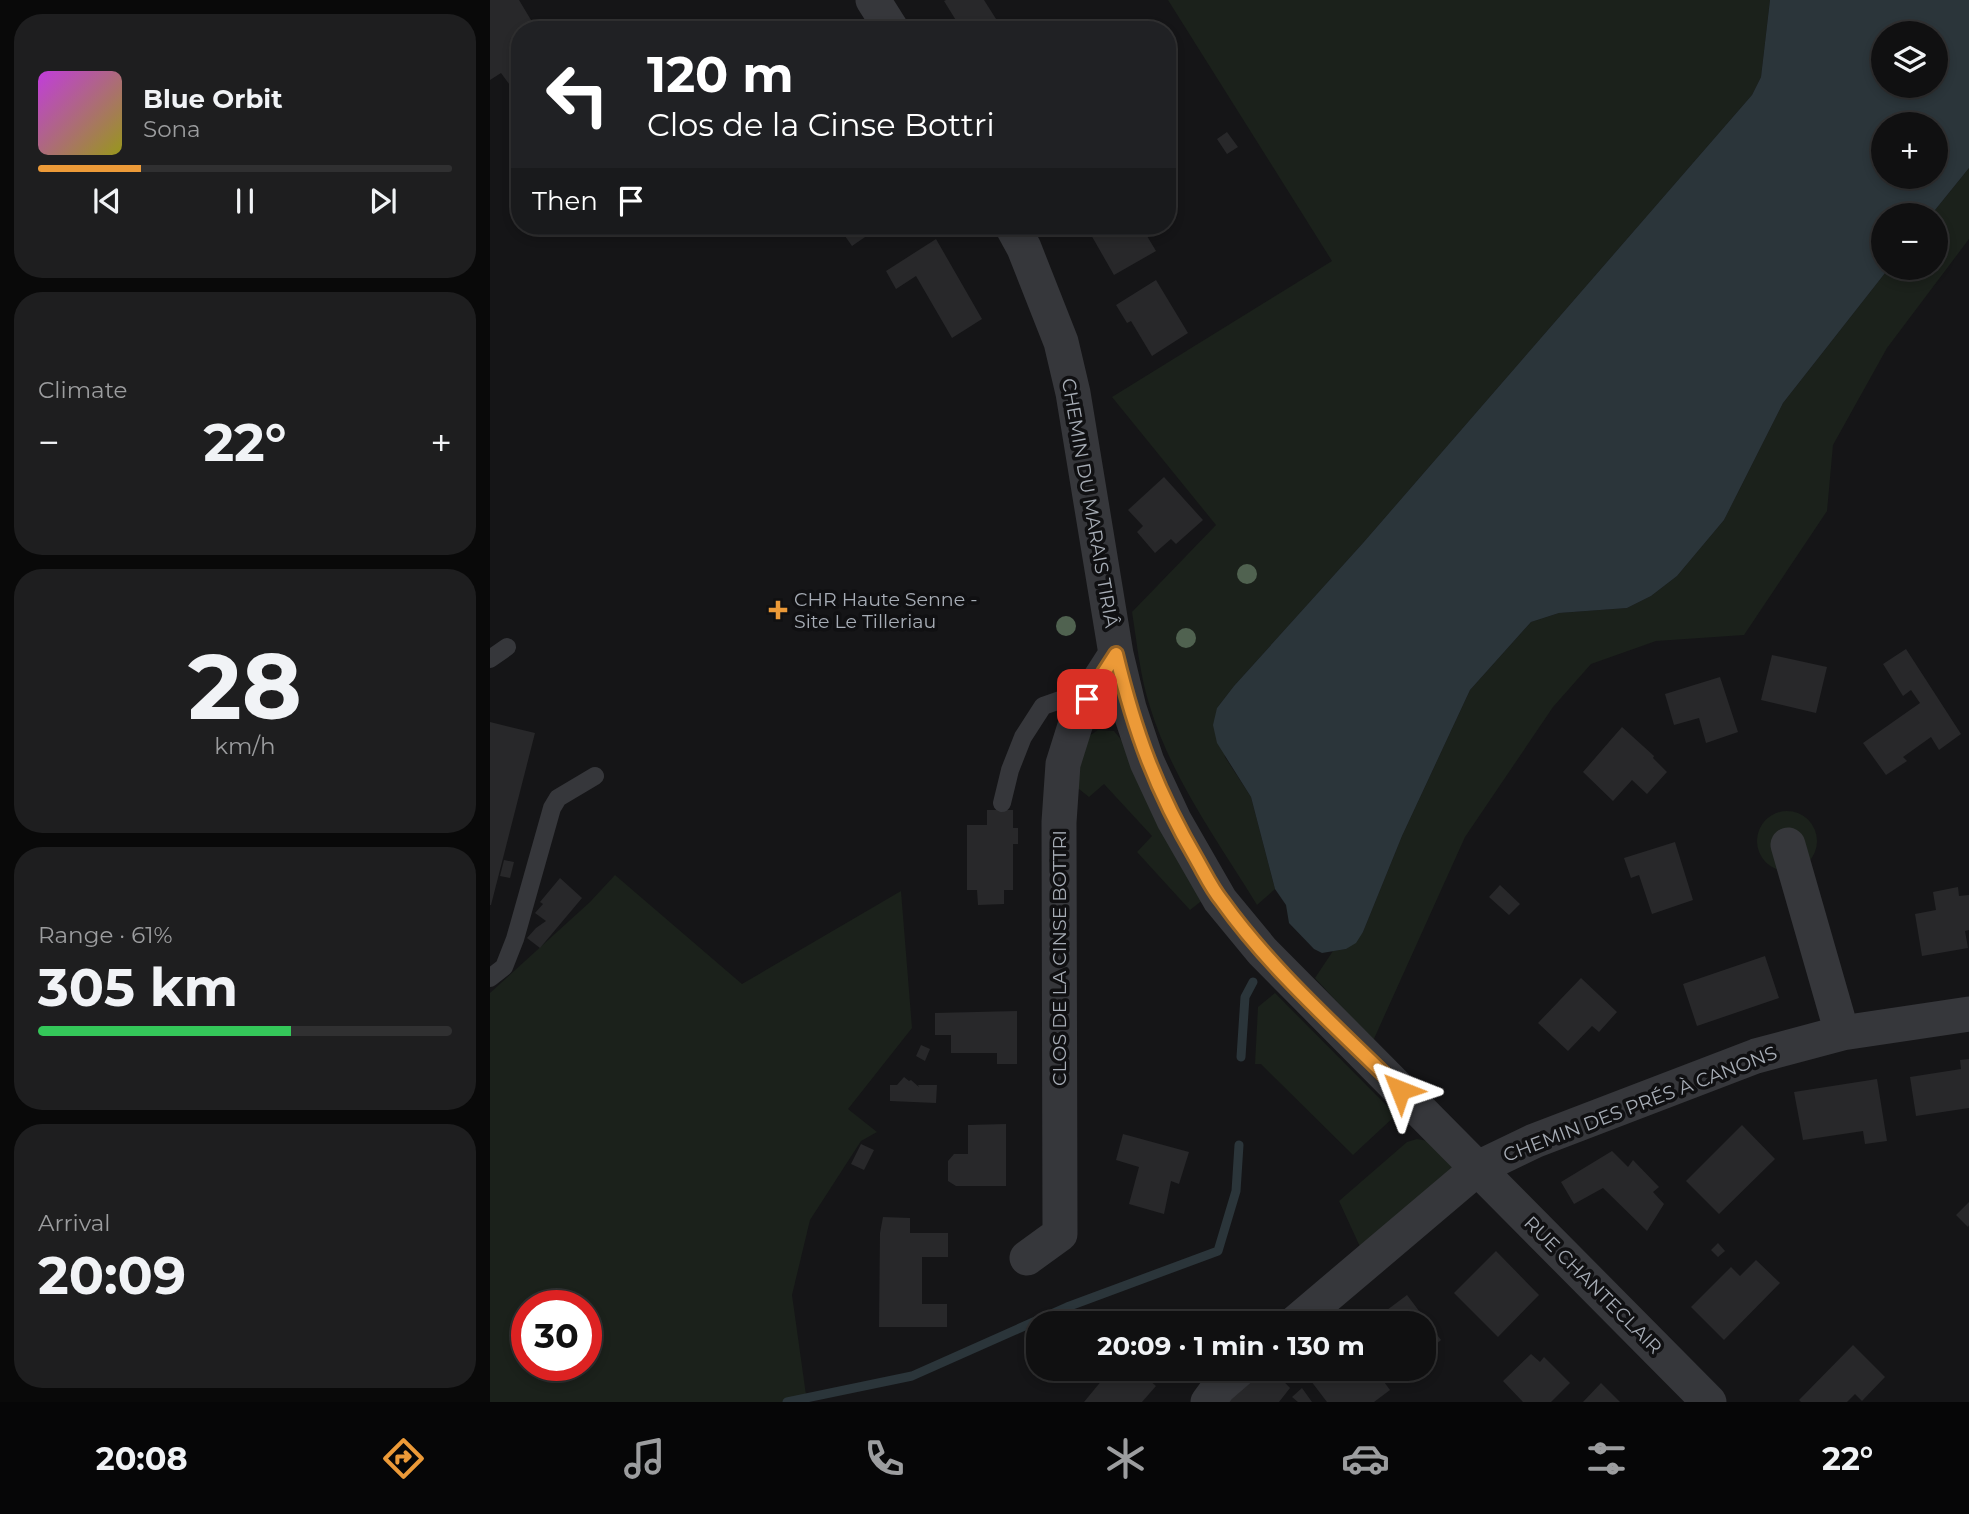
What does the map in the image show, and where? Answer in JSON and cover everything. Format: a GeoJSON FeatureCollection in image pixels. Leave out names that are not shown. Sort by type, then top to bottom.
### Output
{"type":"FeatureCollection","features":[{"type":"Feature","properties":{"kind":"street"},"geometry":{"type":"LineString","coordinates":[[873,0],[886,21]]}},
{"type":"Feature","properties":{"kind":"street","name":"CHEMIN DU MARAIS TIRIÂ"},"geometry":{"type":"LineString","coordinates":[[1017,235],[1029,259],[1061,342],[1073,393],[1116,654],[1129,708],[1147,762],[1174,820],[1220,900],[1262,951],[1478,1168]]}},
{"type":"Feature","properties":{"kind":"street","name":"CLOS DE LA CINSE BOTTRI"},"geometry":{"type":"LineString","coordinates":[[1027,1258],[1060,1234],[1059,822],[1063,764],[1080,710],[1116,654]]}},
{"type":"Feature","properties":{"kind":"street"},"geometry":{"type":"LineString","coordinates":[[1788,845],[1842,1033]]}},
{"type":"Feature","properties":{"kind":"street","name":"CHEMIN DES PRÉS À CANONS"},"geometry":{"type":"LineString","coordinates":[[1309,1311],[1478,1168],[1534,1141],[1756,1056],[1842,1033],[1969,1014]]}},
{"type":"Feature","properties":{"kind":"street","name":"RUE CHANTECLAIR"},"geometry":{"type":"LineString","coordinates":[[1478,1168],[1709,1402]]}},
{"type":"Feature","properties":{"kind":"street"},"geometry":{"type":"LineString","coordinates":[[1208,1402],[1226,1381]]}},
{"type":"Feature","properties":{"kind":"lane"},"geometry":{"type":"LineString","coordinates":[[490,659],[507,647]]}},
{"type":"Feature","properties":{"kind":"lane"},"geometry":{"type":"LineString","coordinates":[[1002,803],[1010,770],[1023,737],[1042,706],[1063,698],[1087,699]]}},
{"type":"Feature","properties":{"kind":"lane"},"geometry":{"type":"LineString","coordinates":[[490,978],[504,967],[515,939],[552,808],[558,798],[595,776]]}},
{"type":"Feature","properties":{"kind":"shaded area"},"geometry":{"type":"Polygon","coordinates":[[[1168,0],[1770,0],[1761,77],[1752,95],[1217,708],[1225,757],[1251,797],[1275,889],[1257,905],[1197,809],[1159,734],[1144,683],[1132,612],[1216,525],[1112,397],[1332,261],[1168,0]]]}},
{"type":"Feature","properties":{"kind":"shaded area"},"geometry":{"type":"Polygon","coordinates":[[[1770,0],[1969,0],[1969,168],[1941,203],[1871,203],[1871,280],[1880,280],[1783,403],[1724,520],[1677,576],[1651,596],[1627,608],[1559,613],[1531,622],[1470,690],[1356,943],[1346,949],[1322,953],[1314,949],[1289,923],[1286,905],[1275,889],[1251,797],[1217,743],[1213,725],[1217,708],[1752,95],[1761,77],[1770,0]]]}},
{"type":"Feature","properties":{"kind":"shaded area"},"geometry":{"type":"Polygon","coordinates":[[[1969,168],[1969,239],[1948,267],[1948,203],[1941,203],[1969,168]]]}},
{"type":"Feature","properties":{"kind":"shaded area"},"geometry":{"type":"Polygon","coordinates":[[[1880,280],[1938,280],[1887,348],[1833,445],[1827,511],[1744,635],[1656,641],[1591,664],[1553,707],[1465,837],[1373,1041],[1315,978],[1333,951],[1346,949],[1363,932],[1402,836],[1470,690],[1531,622],[1559,613],[1627,608],[1651,596],[1677,576],[1724,520],[1783,403],[1880,280]]]}},
{"type":"Feature","properties":{"kind":"shaded area"},"geometry":{"type":"Polygon","coordinates":[[[1098,730],[1114,731],[1123,742],[1204,899],[1190,910],[1137,852],[1152,836],[1104,784],[1089,797],[1074,785],[1086,738],[1098,730]]]}},
{"type":"Feature","properties":{"kind":"shaded area"},"geometry":{"type":"Polygon","coordinates":[[[1781,811],[1793,811],[1809,819],[1815,829],[1815,853],[1809,863],[1793,871],[1781,871],[1765,863],[1757,847],[1757,835],[1765,819],[1781,811]]]}},
{"type":"Feature","properties":{"kind":"shaded area"},"geometry":{"type":"Polygon","coordinates":[[[615,875],[742,984],[901,891],[912,1028],[848,1109],[877,1132],[861,1141],[810,1220],[792,1295],[807,1402],[490,1402],[490,993],[590,902],[615,875]]]}},
{"type":"Feature","properties":{"kind":"shaded area"},"geometry":{"type":"Polygon","coordinates":[[[1275,993],[1396,1115],[1353,1155],[1261,1064],[1255,1064],[1258,1007],[1275,993]]]}},
{"type":"Feature","properties":{"kind":"shaded area"},"geometry":{"type":"Polygon","coordinates":[[[1417,1139],[1428,1141],[1460,1170],[1362,1251],[1339,1201],[1407,1142],[1417,1139]]]}},
{"type":"Feature","properties":{"kind":"building"},"geometry":{"type":"Polygon","coordinates":[[[490,0],[519,0],[532,21],[511,21],[511,87],[501,73],[490,80],[490,0]]]}},
{"type":"Feature","properties":{"kind":"building"},"geometry":{"type":"Polygon","coordinates":[[[984,0],[997,21],[956,21],[944,1],[984,0]]]}},
{"type":"Feature","properties":{"kind":"building"},"geometry":{"type":"Polygon","coordinates":[[[1227,132],[1238,147],[1227,154],[1217,139],[1227,132]]]}},
{"type":"Feature","properties":{"kind":"building"},"geometry":{"type":"Polygon","coordinates":[[[844,235],[868,235],[852,246],[844,235]]]}},
{"type":"Feature","properties":{"kind":"building"},"geometry":{"type":"Polygon","coordinates":[[[1091,235],[1146,235],[1156,251],[1114,275],[1091,235]]]}},
{"type":"Feature","properties":{"kind":"building"},"geometry":{"type":"Polygon","coordinates":[[[936,239],[982,319],[952,338],[916,276],[896,289],[886,271],[936,239]]]}},
{"type":"Feature","properties":{"kind":"building"},"geometry":{"type":"Polygon","coordinates":[[[1156,280],[1188,333],[1152,356],[1131,321],[1127,323],[1116,305],[1156,280]]]}},
{"type":"Feature","properties":{"kind":"building"},"geometry":{"type":"Polygon","coordinates":[[[1164,477],[1203,520],[1176,544],[1171,539],[1155,553],[1137,532],[1143,526],[1128,510],[1164,477]]]}},
{"type":"Feature","properties":{"kind":"building"},"geometry":{"type":"Polygon","coordinates":[[[1906,649],[1961,734],[1939,750],[1931,737],[1903,757],[1907,761],[1886,775],[1863,743],[1920,703],[1911,690],[1903,696],[1883,664],[1906,649]]]}},
{"type":"Feature","properties":{"kind":"building"},"geometry":{"type":"Polygon","coordinates":[[[1772,655],[1827,667],[1816,713],[1761,700],[1772,655]]]}},
{"type":"Feature","properties":{"kind":"building"},"geometry":{"type":"Polygon","coordinates":[[[1720,677],[1738,732],[1706,743],[1699,718],[1674,725],[1665,694],[1720,677]]]}},
{"type":"Feature","properties":{"kind":"building"},"geometry":{"type":"Polygon","coordinates":[[[490,722],[535,733],[491,905],[490,905],[490,722]]]}},
{"type":"Feature","properties":{"kind":"building"},"geometry":{"type":"Polygon","coordinates":[[[1622,727],[1654,756],[1667,772],[1647,794],[1632,780],[1613,801],[1583,772],[1622,727]]]}},
{"type":"Feature","properties":{"kind":"building"},"geometry":{"type":"Polygon","coordinates":[[[987,810],[1013,810],[1013,828],[1018,828],[1018,844],[1013,844],[1013,890],[1004,890],[1004,904],[978,905],[977,890],[967,890],[967,825],[987,825],[987,810]]]}},
{"type":"Feature","properties":{"kind":"building"},"geometry":{"type":"Polygon","coordinates":[[[1675,842],[1693,900],[1652,914],[1639,875],[1631,878],[1624,858],[1675,842]]]}},
{"type":"Feature","properties":{"kind":"building"},"geometry":{"type":"Polygon","coordinates":[[[504,860],[514,862],[510,878],[500,876],[504,860]]]}},
{"type":"Feature","properties":{"kind":"building"},"geometry":{"type":"Polygon","coordinates":[[[560,878],[582,898],[540,948],[527,938],[546,921],[535,913],[543,904],[540,902],[560,878]]]}},
{"type":"Feature","properties":{"kind":"building"},"geometry":{"type":"Polygon","coordinates":[[[1500,885],[1520,904],[1509,915],[1489,897],[1500,885]]]}},
{"type":"Feature","properties":{"kind":"building"},"geometry":{"type":"Polygon","coordinates":[[[1958,887],[1959,896],[1969,895],[1969,930],[1965,931],[1968,948],[1922,956],[1915,914],[1936,910],[1933,892],[1958,887]]]}},
{"type":"Feature","properties":{"kind":"building"},"geometry":{"type":"Polygon","coordinates":[[[1765,956],[1779,998],[1697,1026],[1683,984],[1765,956]]]}},
{"type":"Feature","properties":{"kind":"building"},"geometry":{"type":"Polygon","coordinates":[[[1581,978],[1617,1012],[1599,1032],[1592,1026],[1568,1051],[1538,1023],[1581,978]]]}},
{"type":"Feature","properties":{"kind":"building"},"geometry":{"type":"Polygon","coordinates":[[[1017,1011],[1017,1064],[997,1064],[997,1053],[951,1053],[951,1035],[935,1035],[935,1013],[1017,1011]]]}},
{"type":"Feature","properties":{"kind":"building"},"geometry":{"type":"Polygon","coordinates":[[[921,1045],[930,1049],[925,1061],[916,1056],[921,1045]]]}},
{"type":"Feature","properties":{"kind":"building"},"geometry":{"type":"Polygon","coordinates":[[[1969,1059],[1969,1108],[1916,1116],[1910,1077],[1961,1069],[1960,1060],[1969,1059]]]}},
{"type":"Feature","properties":{"kind":"building"},"geometry":{"type":"Polygon","coordinates":[[[904,1077],[919,1087],[918,1085],[937,1085],[936,1103],[890,1101],[890,1085],[897,1085],[904,1077]]]}},
{"type":"Feature","properties":{"kind":"building"},"geometry":{"type":"Polygon","coordinates":[[[1877,1079],[1887,1141],[1865,1144],[1863,1131],[1803,1140],[1794,1092],[1877,1079]]]}},
{"type":"Feature","properties":{"kind":"building"},"geometry":{"type":"Polygon","coordinates":[[[1006,1124],[1006,1186],[956,1186],[948,1181],[948,1161],[954,1154],[968,1154],[968,1125],[1006,1124]]]}},
{"type":"Feature","properties":{"kind":"building"},"geometry":{"type":"Polygon","coordinates":[[[1742,1125],[1775,1159],[1719,1214],[1686,1181],[1742,1125]]]}},
{"type":"Feature","properties":{"kind":"building"},"geometry":{"type":"Polygon","coordinates":[[[1123,1134],[1189,1152],[1179,1184],[1171,1181],[1164,1214],[1129,1204],[1139,1167],[1116,1160],[1123,1134]]]}},
{"type":"Feature","properties":{"kind":"building"},"geometry":{"type":"Polygon","coordinates":[[[861,1144],[874,1150],[864,1170],[851,1164],[861,1144]]]}},
{"type":"Feature","properties":{"kind":"building"},"geometry":{"type":"Polygon","coordinates":[[[1612,1151],[1628,1167],[1633,1160],[1659,1187],[1653,1192],[1664,1204],[1647,1231],[1603,1188],[1574,1204],[1561,1182],[1612,1151]]]}},
{"type":"Feature","properties":{"kind":"building"},"geometry":{"type":"Polygon","coordinates":[[[1969,1202],[1969,1225],[1968,1227],[1956,1215],[1969,1202]]]}},
{"type":"Feature","properties":{"kind":"building"},"geometry":{"type":"Polygon","coordinates":[[[883,1217],[910,1218],[910,1233],[948,1233],[948,1257],[922,1257],[922,1304],[947,1304],[947,1327],[879,1327],[880,1233],[883,1217]]]}},
{"type":"Feature","properties":{"kind":"building"},"geometry":{"type":"Polygon","coordinates":[[[1718,1243],[1725,1251],[1718,1257],[1711,1250],[1718,1243]]]}},
{"type":"Feature","properties":{"kind":"building"},"geometry":{"type":"Polygon","coordinates":[[[1496,1251],[1539,1295],[1498,1337],[1454,1293],[1496,1251]]]}},
{"type":"Feature","properties":{"kind":"building"},"geometry":{"type":"Polygon","coordinates":[[[1756,1260],[1780,1283],[1724,1340],[1691,1307],[1731,1267],[1740,1276],[1756,1260]]]}},
{"type":"Feature","properties":{"kind":"building"},"geometry":{"type":"Polygon","coordinates":[[[1407,1295],[1419,1311],[1388,1311],[1407,1295]]]}},
{"type":"Feature","properties":{"kind":"building"},"geometry":{"type":"Polygon","coordinates":[[[1853,1345],[1885,1377],[1862,1401],[1855,1394],[1847,1402],[1801,1402],[1799,1400],[1853,1345]]]}},
{"type":"Feature","properties":{"kind":"building"},"geometry":{"type":"Polygon","coordinates":[[[1531,1354],[1540,1362],[1544,1357],[1570,1383],[1551,1402],[1523,1402],[1503,1381],[1531,1354]]]}},
{"type":"Feature","properties":{"kind":"building"},"geometry":{"type":"Polygon","coordinates":[[[1101,1381],[1150,1381],[1156,1386],[1142,1402],[1084,1402],[1101,1381]]]}},
{"type":"Feature","properties":{"kind":"building"},"geometry":{"type":"Polygon","coordinates":[[[1246,1381],[1283,1381],[1290,1388],[1279,1402],[1224,1402],[1246,1381]]]}},
{"type":"Feature","properties":{"kind":"building"},"geometry":{"type":"Polygon","coordinates":[[[1311,1381],[1383,1381],[1390,1390],[1374,1402],[1327,1402],[1311,1381]]]}},
{"type":"Feature","properties":{"kind":"building"},"geometry":{"type":"Polygon","coordinates":[[[1601,1383],[1620,1402],[1583,1402],[1601,1383]]]}},
{"type":"Feature","properties":{"kind":"building"},"geometry":{"type":"Polygon","coordinates":[[[1302,1388],[1312,1402],[1298,1402],[1292,1397],[1302,1388]]]}},
{"type":"Feature","properties":{"kind":"waterway"},"geometry":{"type":"LineString","coordinates":[[1241,1057],[1245,997],[1253,982]]}},
{"type":"Feature","properties":{"kind":"waterway"},"geometry":{"type":"LineString","coordinates":[[787,1402],[912,1376],[1067,1307],[1218,1251],[1236,1191],[1239,1145]]}},
{"type":"Feature","properties":{"kind":"place","name":"CHR Haute Senne - Site Le Tilleriau"},"geometry":{"type":"Point","coordinates":[778,610]}},
{"type":"Feature","properties":{"kind":"route"},"geometry":{"type":"LineString","coordinates":[[1087,699],[1116,654],[1129,708],[1147,762],[1174,820],[1220,900],[1262,951],[1400,1090]]}}]}
